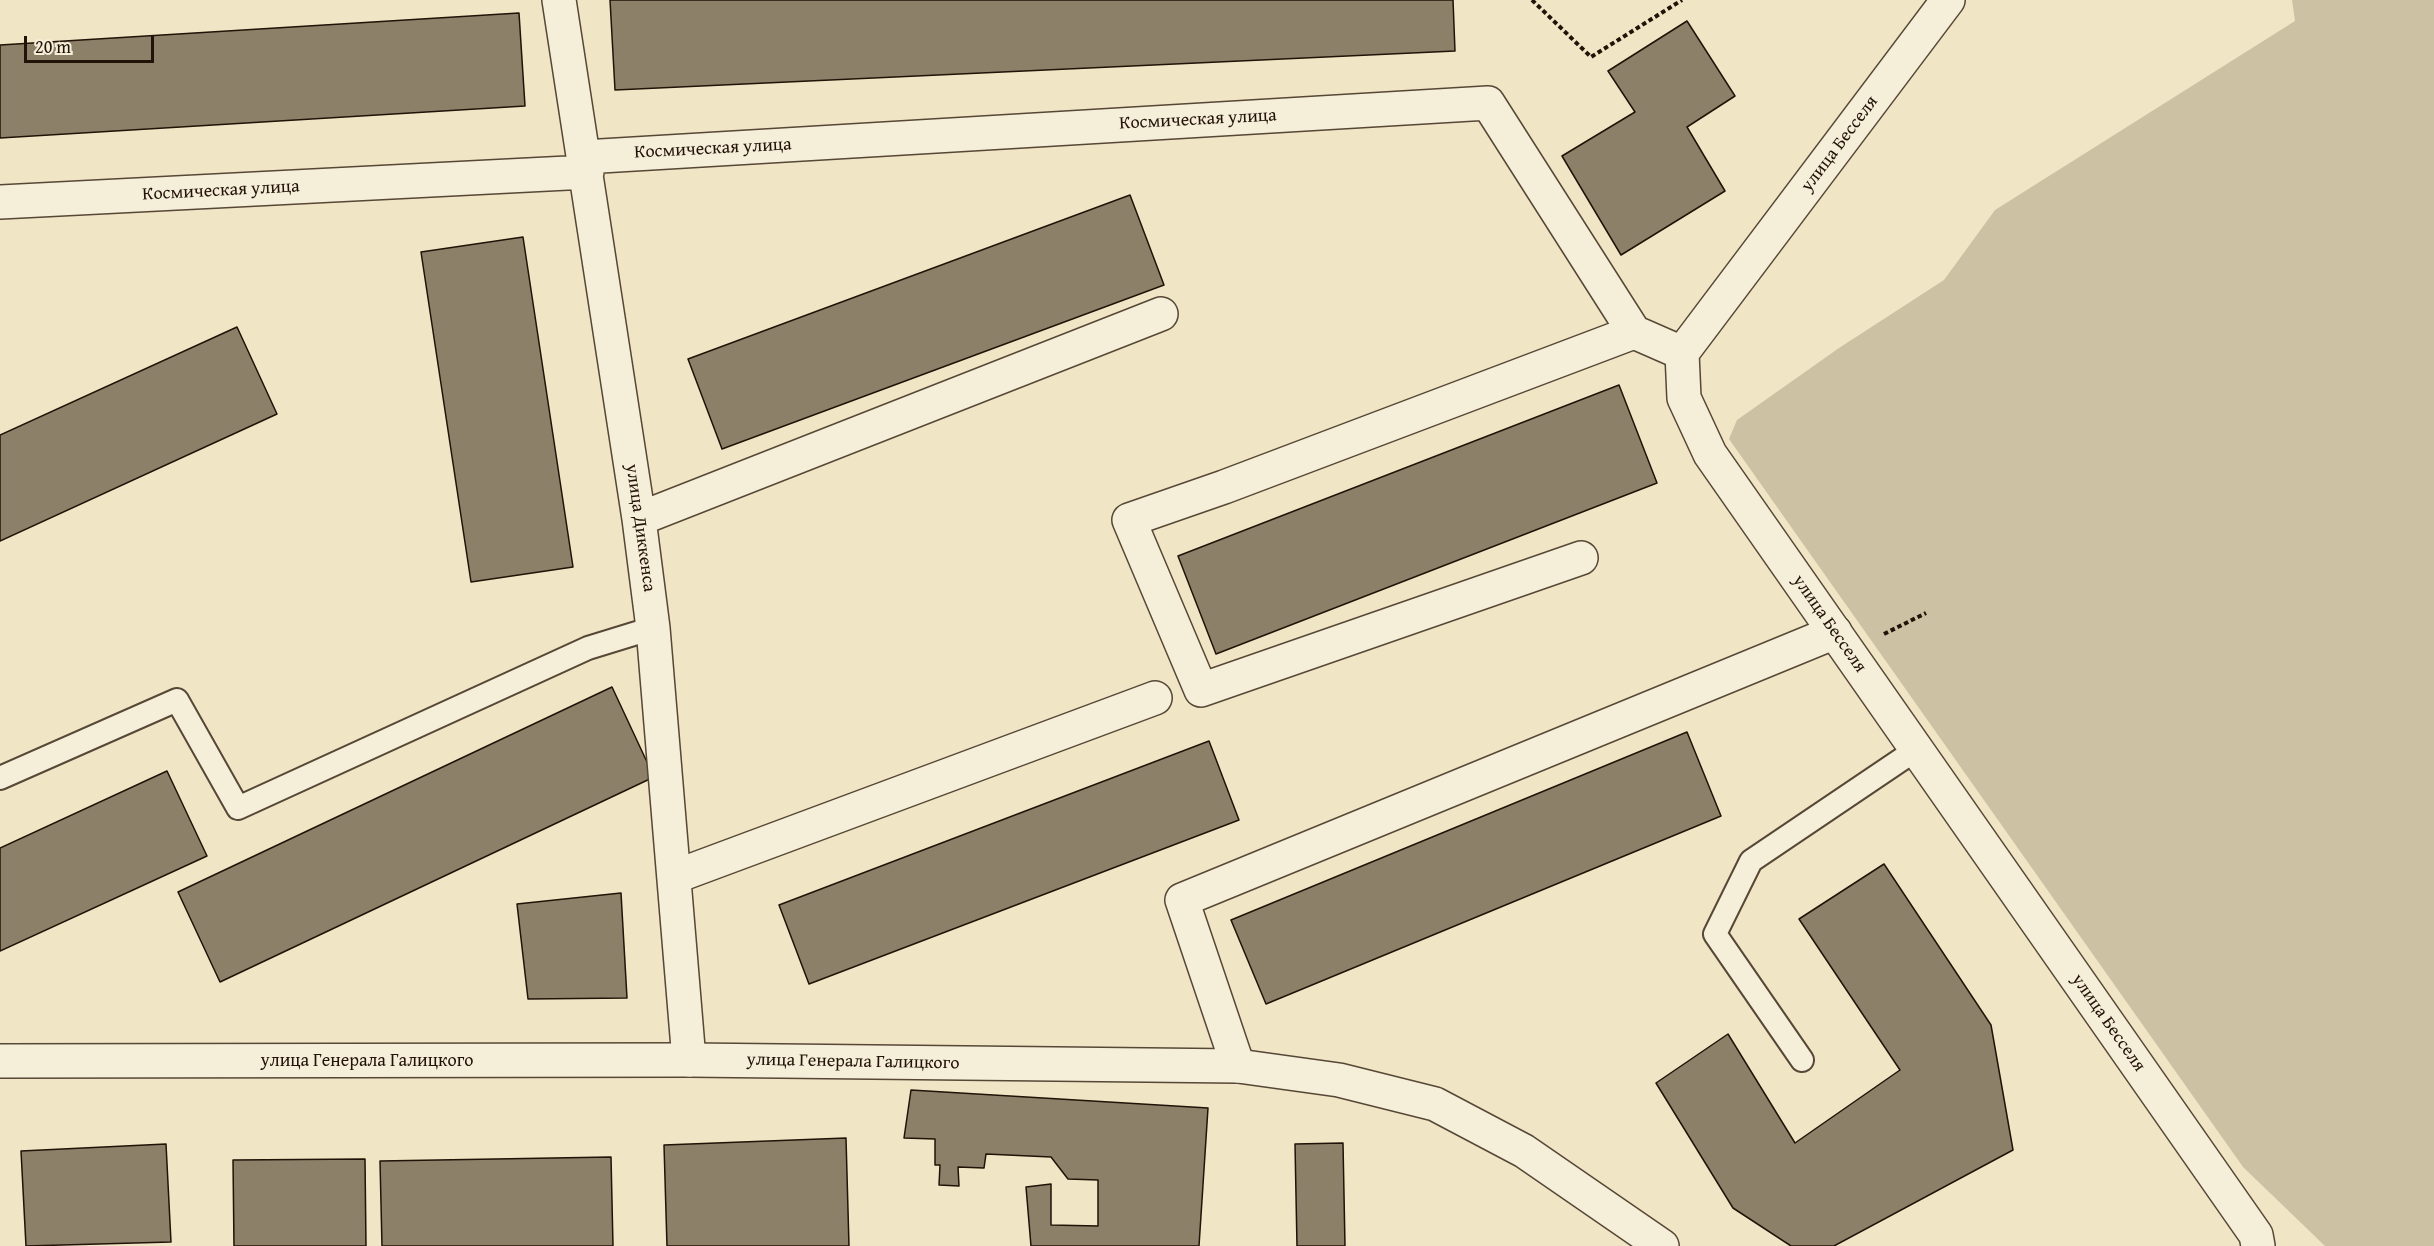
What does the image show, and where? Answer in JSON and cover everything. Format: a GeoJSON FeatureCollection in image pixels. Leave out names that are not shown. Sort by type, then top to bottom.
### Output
{"type":"FeatureCollection","features":[{"type":"Feature","properties":{"kind":"street","name":"улица Диккенса"},"geometry":{"type":"LineString","coordinates":[[559,0],[639,519],[653,628],[689,1060]]}},
{"type":"Feature","properties":{"kind":"street","name":"улица Бесселя"},"geometry":{"type":"LineString","coordinates":[[1948,0],[1682,353],[1684,398],[1710,454],[2256,1235],[2258,1246]]}},
{"type":"Feature","properties":{"kind":"street","name":"Космическая улица"},"geometry":{"type":"LineString","coordinates":[[0,202],[586,165],[1488,103],[1634,332]]}},
{"type":"Feature","properties":{"kind":"street"},"geometry":{"type":"LineString","coordinates":[[639,519],[1161,314]]}},
{"type":"Feature","properties":{"kind":"street"},"geometry":{"type":"LineString","coordinates":[[1581,558],[1201,690],[1129,520],[1224,487],[1634,332],[1682,353]]}},
{"type":"Feature","properties":{"kind":"street"},"geometry":{"type":"LineString","coordinates":[[1238,1066],[1182,900],[1841,642]]}},
{"type":"Feature","properties":{"kind":"street"},"geometry":{"type":"LineString","coordinates":[[674,878],[1155,698]]}},
{"type":"Feature","properties":{"kind":"street","name":"улица Генерала Галицкого"},"geometry":{"type":"LineString","coordinates":[[0,1061],[689,1060],[1238,1066],[1339,1080],[1435,1104],[1524,1151],[1662,1246]]}},
{"type":"Feature","properties":{"kind":"lane"},"geometry":{"type":"LineString","coordinates":[[0,778],[177,700],[238,807],[588,648],[653,628]]}},
{"type":"Feature","properties":{"kind":"lane"},"geometry":{"type":"LineString","coordinates":[[1802,1060],[1715,934],[1752,861],[1917,750]]}},
{"type":"Feature","properties":{"kind":"path"},"geometry":{"type":"LineString","coordinates":[[1532,0],[1591,57],[1682,0]]}},
{"type":"Feature","properties":{"kind":"path"},"geometry":{"type":"LineString","coordinates":[[1841,642],[1926,613]]}},
{"type":"Feature","properties":{"kind":"shaded area"},"geometry":{"type":"Polygon","coordinates":[[[2292,0],[2434,0],[2434,1246],[2325,1246],[2243,1167],[1729,439],[1737,420],[1839,348],[1944,280],[1995,210],[2295,21],[2292,0]]]}},
{"type":"Feature","properties":{"kind":"building"},"geometry":{"type":"Polygon","coordinates":[[[610,0],[1453,0],[1455,51],[615,90],[610,0]]]}},
{"type":"Feature","properties":{"kind":"building"},"geometry":{"type":"Polygon","coordinates":[[[519,13],[525,106],[0,138],[0,45],[519,13]]]}},
{"type":"Feature","properties":{"kind":"building"},"geometry":{"type":"Polygon","coordinates":[[[1687,21],[1735,96],[1687,127],[1725,191],[1621,255],[1562,156],[1635,112],[1608,71],[1687,21]]]}},
{"type":"Feature","properties":{"kind":"building"},"geometry":{"type":"Polygon","coordinates":[[[1130,195],[1164,285],[722,449],[688,359],[1130,195]]]}},
{"type":"Feature","properties":{"kind":"building"},"geometry":{"type":"Polygon","coordinates":[[[523,237],[573,567],[471,582],[421,252],[523,237]]]}},
{"type":"Feature","properties":{"kind":"building"},"geometry":{"type":"Polygon","coordinates":[[[237,327],[277,414],[0,541],[0,435],[237,327]]]}},
{"type":"Feature","properties":{"kind":"building"},"geometry":{"type":"Polygon","coordinates":[[[1619,385],[1657,483],[1216,654],[1178,556],[1619,385]]]}},
{"type":"Feature","properties":{"kind":"building"},"geometry":{"type":"Polygon","coordinates":[[[612,687],[654,777],[220,982],[178,892],[612,687]]]}},
{"type":"Feature","properties":{"kind":"building"},"geometry":{"type":"Polygon","coordinates":[[[1687,732],[1721,816],[1266,1004],[1231,920],[1687,732]]]}},
{"type":"Feature","properties":{"kind":"building"},"geometry":{"type":"Polygon","coordinates":[[[1209,741],[1239,820],[809,984],[779,905],[1209,741]]]}},
{"type":"Feature","properties":{"kind":"building"},"geometry":{"type":"Polygon","coordinates":[[[167,771],[207,856],[0,951],[0,848],[167,771]]]}},
{"type":"Feature","properties":{"kind":"building"},"geometry":{"type":"Polygon","coordinates":[[[1884,864],[1991,1025],[2013,1150],[1834,1246],[1791,1246],[1733,1208],[1656,1083],[1728,1034],[1795,1143],[1900,1070],[1799,919],[1884,864]]]}},
{"type":"Feature","properties":{"kind":"building"},"geometry":{"type":"Polygon","coordinates":[[[621,893],[627,998],[528,999],[517,904],[621,893]]]}},
{"type":"Feature","properties":{"kind":"building"},"geometry":{"type":"Polygon","coordinates":[[[911,1090],[1208,1108],[1199,1246],[1031,1246],[1026,1187],[1051,1184],[1051,1225],[1098,1226],[1098,1180],[1068,1179],[1051,1157],[986,1154],[984,1168],[958,1167],[959,1186],[939,1185],[940,1165],[935,1165],[935,1139],[904,1138],[911,1090]]]}},
{"type":"Feature","properties":{"kind":"building"},"geometry":{"type":"Polygon","coordinates":[[[846,1138],[849,1246],[667,1246],[664,1145],[846,1138]]]}},
{"type":"Feature","properties":{"kind":"building"},"geometry":{"type":"Polygon","coordinates":[[[1343,1143],[1345,1246],[1297,1246],[1295,1144],[1343,1143]]]}},
{"type":"Feature","properties":{"kind":"building"},"geometry":{"type":"Polygon","coordinates":[[[166,1144],[171,1242],[26,1246],[21,1151],[166,1144]]]}},
{"type":"Feature","properties":{"kind":"building"},"geometry":{"type":"Polygon","coordinates":[[[611,1157],[613,1246],[382,1246],[380,1161],[611,1157]]]}},
{"type":"Feature","properties":{"kind":"building"},"geometry":{"type":"Polygon","coordinates":[[[365,1159],[366,1246],[234,1246],[233,1160],[365,1159]]]}}]}
